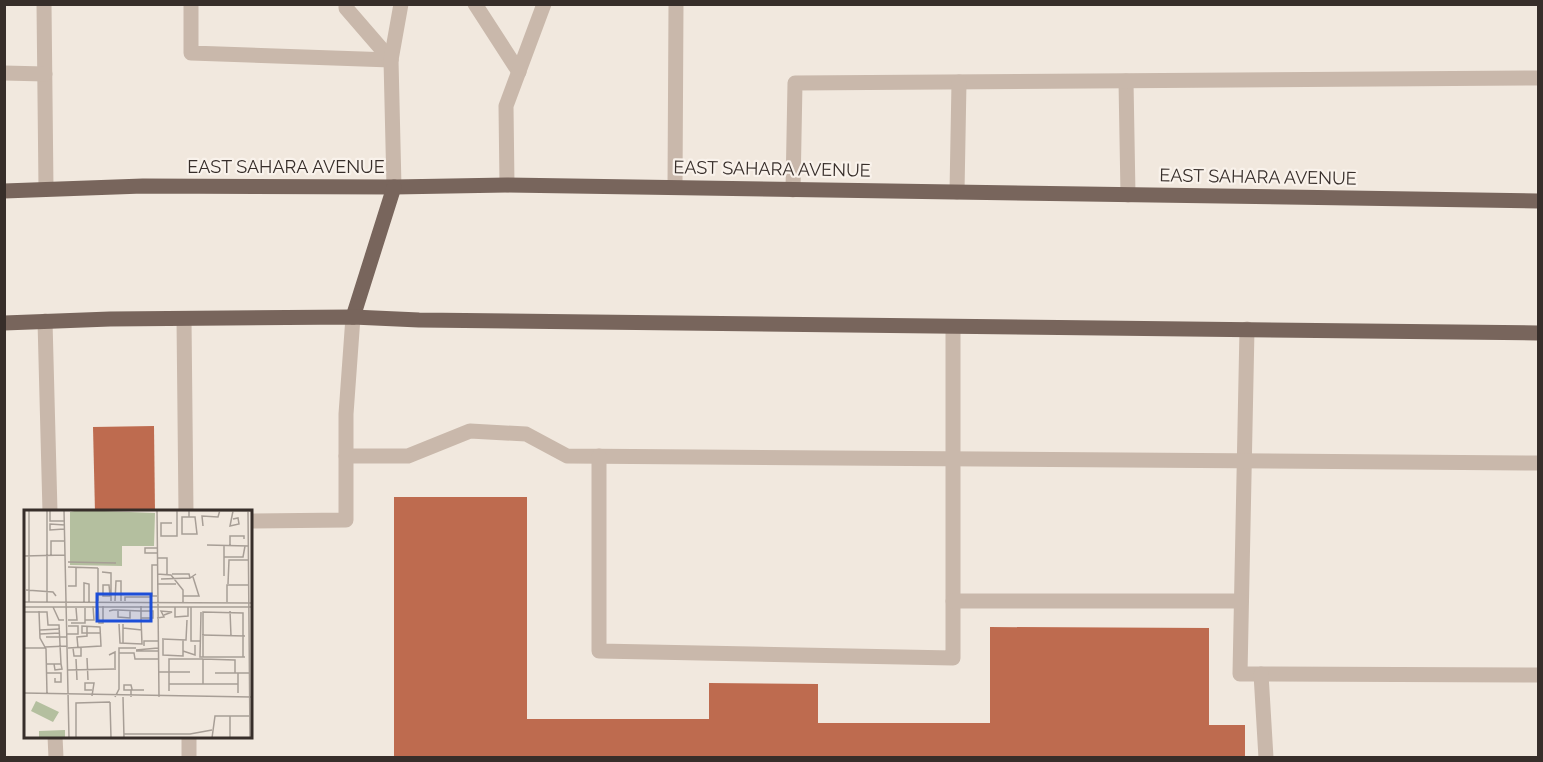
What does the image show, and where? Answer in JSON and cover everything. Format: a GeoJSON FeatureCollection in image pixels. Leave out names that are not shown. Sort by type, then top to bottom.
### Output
{"type":"FeatureCollection","features":[{"type":"Feature","properties":{"kind":"main road","name":"EAST SAHARA AVENUE"},"geometry":{"type":"LineString","coordinates":[[4,191],[143,186],[507,185],[1539,201]]}},
{"type":"Feature","properties":{"kind":"main road"},"geometry":{"type":"LineString","coordinates":[[353,317],[394,187]]}},
{"type":"Feature","properties":{"kind":"main road"},"geometry":{"type":"LineString","coordinates":[[4,323],[110,319],[353,317],[419,320],[1539,333]]}},
{"type":"Feature","properties":{"kind":"lane"},"geometry":{"type":"LineString","coordinates":[[44,4],[46,189]]}},
{"type":"Feature","properties":{"kind":"lane"},"geometry":{"type":"LineString","coordinates":[[191,4],[191,53],[392,60]]}},
{"type":"Feature","properties":{"kind":"lane"},"geometry":{"type":"LineString","coordinates":[[346,4],[346,8],[392,60]]}},
{"type":"Feature","properties":{"kind":"lane"},"geometry":{"type":"LineString","coordinates":[[394,187],[392,60],[401,4]]}},
{"type":"Feature","properties":{"kind":"lane"},"geometry":{"type":"LineString","coordinates":[[475,4],[519,72]]}},
{"type":"Feature","properties":{"kind":"lane"},"geometry":{"type":"LineString","coordinates":[[507,185],[506,106],[544,4]]}},
{"type":"Feature","properties":{"kind":"lane"},"geometry":{"type":"LineString","coordinates":[[675,188],[676,4]]}},
{"type":"Feature","properties":{"kind":"lane"},"geometry":{"type":"LineString","coordinates":[[4,74],[45,74]]}},
{"type":"Feature","properties":{"kind":"lane"},"geometry":{"type":"LineString","coordinates":[[793,190],[795,83],[1539,78]]}},
{"type":"Feature","properties":{"kind":"lane"},"geometry":{"type":"LineString","coordinates":[[1126,81],[1128,195]]}},
{"type":"Feature","properties":{"kind":"lane"},"geometry":{"type":"LineString","coordinates":[[957,192],[959,82]]}},
{"type":"Feature","properties":{"kind":"lane"},"geometry":{"type":"LineString","coordinates":[[252,521],[346,520],[346,414],[353,317]]}},
{"type":"Feature","properties":{"kind":"lane"},"geometry":{"type":"LineString","coordinates":[[184,319],[186,510]]}},
{"type":"Feature","properties":{"kind":"lane"},"geometry":{"type":"LineString","coordinates":[[45,321],[50,510]]}},
{"type":"Feature","properties":{"kind":"lane"},"geometry":{"type":"LineString","coordinates":[[599,456],[599,651],[953,658],[953,327]]}},
{"type":"Feature","properties":{"kind":"lane"},"geometry":{"type":"LineString","coordinates":[[1247,329],[1240,674],[1539,675]]}},
{"type":"Feature","properties":{"kind":"lane"},"geometry":{"type":"LineString","coordinates":[[346,456],[408,456],[470,432],[526,434],[567,456],[1539,463]]}},
{"type":"Feature","properties":{"kind":"lane"},"geometry":{"type":"LineString","coordinates":[[953,601],[1241,601]]}},
{"type":"Feature","properties":{"kind":"lane"},"geometry":{"type":"LineString","coordinates":[[1261,674],[1266,758]]}},
{"type":"Feature","properties":{"kind":"lane"},"geometry":{"type":"LineString","coordinates":[[55,738],[56,758]]}},
{"type":"Feature","properties":{"kind":"lane"},"geometry":{"type":"LineString","coordinates":[[189,738],[189,758]]}},
{"type":"Feature","properties":{"kind":"building"},"geometry":{"type":"Polygon","coordinates":[[[154,426],[155,510],[95,510],[93,427],[154,426]]]}},
{"type":"Feature","properties":{"kind":"building"},"geometry":{"type":"Polygon","coordinates":[[[394,497],[527,497],[527,719],[709,719],[709,683],[818,684],[818,723],[990,723],[990,627],[1209,628],[1209,725],[1245,725],[1245,758],[394,758],[394,497]]]}}]}
